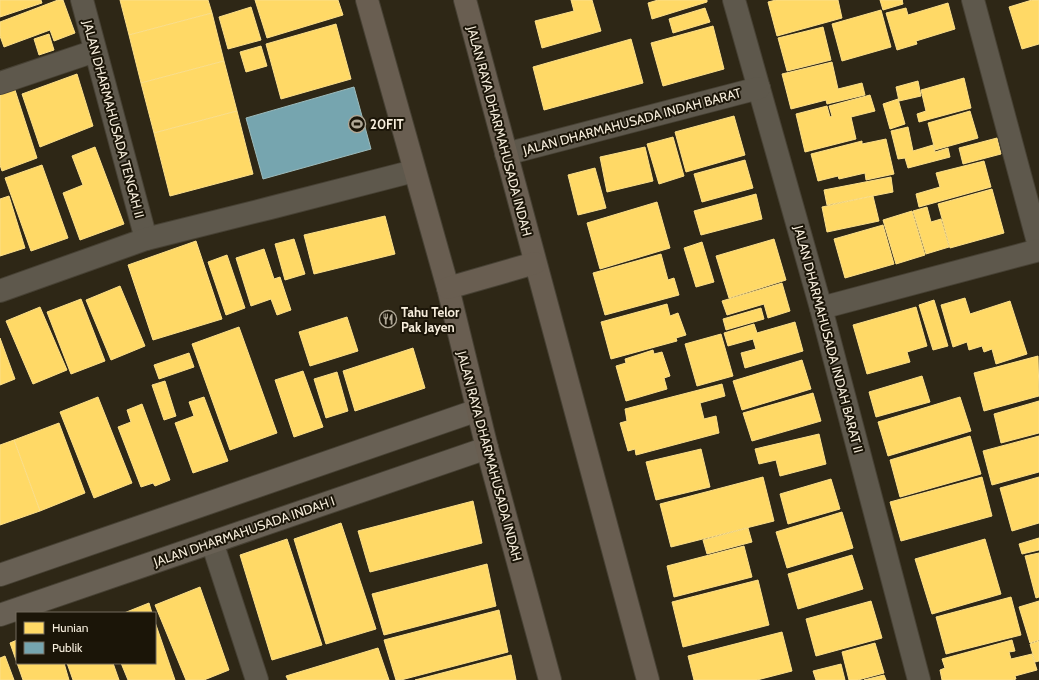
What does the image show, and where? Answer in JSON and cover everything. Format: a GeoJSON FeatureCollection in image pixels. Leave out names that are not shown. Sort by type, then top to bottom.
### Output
{"type":"FeatureCollection","features":[{"type":"Feature","properties":{"kind":"main road","name":"JALAN RAYA DHARMAHUSADA INDAH"},"geometry":{"type":"LineString","coordinates":[[367,0],[448,288],[487,448],[550,680]]}},
{"type":"Feature","properties":{"kind":"main road","name":"JALAN RAYA DHARMAHUSADA INDAH"},"geometry":{"type":"LineString","coordinates":[[465,0],[648,680]]}},
{"type":"Feature","properties":{"kind":"main road"},"geometry":{"type":"LineString","coordinates":[[448,288],[535,263]]}},
{"type":"Feature","properties":{"kind":"main road"},"geometry":{"type":"LineString","coordinates":[[0,575],[478,410]]}},
{"type":"Feature","properties":{"kind":"main road","name":"JALAN DHARMAHUSADA INDAH I"},"geometry":{"type":"LineString","coordinates":[[0,615],[487,448]]}},
{"type":"Feature","properties":{"kind":"street","name":"JALAN DHARMAHUSADA TENGAH II"},"geometry":{"type":"LineString","coordinates":[[82,0],[146,239]]}},
{"type":"Feature","properties":{"kind":"street","name":"JALAN DHARMAHUSADA INDAH BARAT II"},"geometry":{"type":"LineString","coordinates":[[734,0],[821,308],[919,680]]}},
{"type":"Feature","properties":{"kind":"street"},"geometry":{"type":"LineString","coordinates":[[973,0],[1039,246]]}},
{"type":"Feature","properties":{"kind":"street"},"geometry":{"type":"LineString","coordinates":[[0,83],[95,51]]}},
{"type":"Feature","properties":{"kind":"street","name":"JALAN DHARMAHUSADA INDAH BARAT"},"geometry":{"type":"LineString","coordinates":[[506,154],[759,88]]}},
{"type":"Feature","properties":{"kind":"street"},"geometry":{"type":"LineString","coordinates":[[0,291],[146,239],[414,170]]}},
{"type":"Feature","properties":{"kind":"street"},"geometry":{"type":"LineString","coordinates":[[821,308],[1039,250]]}},
{"type":"Feature","properties":{"kind":"street"},"geometry":{"type":"LineString","coordinates":[[212,542],[257,680]]}},
{"type":"Feature","properties":{"kind":"building: Hunian"},"geometry":{"type":"Polygon","coordinates":[[[0,0],[41,0],[42,3],[0,17],[0,0]]]}},
{"type":"Feature","properties":{"kind":"building: Hunian"},"geometry":{"type":"Polygon","coordinates":[[[58,0],[63,0],[75,33],[54,41],[50,30],[4,47],[0,36],[0,22],[58,0]]]}},
{"type":"Feature","properties":{"kind":"building: Hunian"},"geometry":{"type":"Polygon","coordinates":[[[120,0],[208,0],[212,13],[129,35],[120,0]]]}},
{"type":"Feature","properties":{"kind":"building: Hunian"},"geometry":{"type":"Polygon","coordinates":[[[255,0],[338,0],[343,15],[267,38],[255,0]]]}},
{"type":"Feature","properties":{"kind":"building: Hunian"},"geometry":{"type":"Polygon","coordinates":[[[571,0],[592,0],[601,31],[542,48],[535,21],[574,11],[571,0]]]}},
{"type":"Feature","properties":{"kind":"building: Hunian"},"geometry":{"type":"Polygon","coordinates":[[[658,0],[707,0],[707,2],[652,19],[648,3],[658,0]]]}},
{"type":"Feature","properties":{"kind":"building: Hunian"},"geometry":{"type":"Polygon","coordinates":[[[776,0],[838,0],[842,18],[777,36],[768,2],[776,0]]]}},
{"type":"Feature","properties":{"kind":"building: Hunian"},"geometry":{"type":"Polygon","coordinates":[[[880,0],[902,0],[903,4],[883,10],[880,0]]]}},
{"type":"Feature","properties":{"kind":"building: Hunian"},"geometry":{"type":"Polygon","coordinates":[[[1032,0],[1039,0],[1039,44],[1022,49],[1009,7],[1032,0]]]}},
{"type":"Feature","properties":{"kind":"building: Hunian"},"geometry":{"type":"Polygon","coordinates":[[[948,3],[955,29],[916,41],[917,44],[897,50],[886,13],[906,8],[908,15],[948,3]]]}},
{"type":"Feature","properties":{"kind":"building: Hunian"},"geometry":{"type":"Polygon","coordinates":[[[251,7],[261,40],[228,49],[219,17],[251,7]]]}},
{"type":"Feature","properties":{"kind":"building: Hunian"},"geometry":{"type":"Polygon","coordinates":[[[705,8],[710,22],[673,33],[669,19],[705,8]]]}},
{"type":"Feature","properties":{"kind":"building: Hunian"},"geometry":{"type":"Polygon","coordinates":[[[881,10],[891,47],[842,61],[832,24],[881,10]]]}},
{"type":"Feature","properties":{"kind":"building: Hunian"},"geometry":{"type":"Polygon","coordinates":[[[212,13],[224,61],[141,83],[129,35],[212,13]]]}},
{"type":"Feature","properties":{"kind":"building: Hunian"},"geometry":{"type":"Polygon","coordinates":[[[336,24],[351,79],[281,99],[266,44],[336,24]]]}},
{"type":"Feature","properties":{"kind":"building: Hunian"},"geometry":{"type":"Polygon","coordinates":[[[713,26],[724,69],[663,86],[651,43],[713,26]]]}},
{"type":"Feature","properties":{"kind":"building: Hunian"},"geometry":{"type":"Polygon","coordinates":[[[823,27],[831,60],[787,71],[778,38],[823,27]]]}},
{"type":"Feature","properties":{"kind":"building: Hunian"},"geometry":{"type":"Polygon","coordinates":[[[49,34],[54,50],[39,55],[34,39],[49,34]]]}},
{"type":"Feature","properties":{"kind":"building: Hunian"},"geometry":{"type":"Polygon","coordinates":[[[631,39],[643,83],[544,110],[533,67],[631,39]]]}},
{"type":"Feature","properties":{"kind":"building: Hunian"},"geometry":{"type":"Polygon","coordinates":[[[261,46],[267,66],[246,72],[240,52],[261,46]]]}},
{"type":"Feature","properties":{"kind":"building: Hunian"},"geometry":{"type":"Polygon","coordinates":[[[224,61],[237,111],[154,133],[141,83],[224,61]]]}},
{"type":"Feature","properties":{"kind":"building: Hunian"},"geometry":{"type":"Polygon","coordinates":[[[832,62],[838,89],[862,83],[865,95],[827,104],[826,100],[791,109],[782,74],[832,62]]]}},
{"type":"Feature","properties":{"kind":"building: Hunian"},"geometry":{"type":"Polygon","coordinates":[[[77,74],[93,126],[40,147],[22,94],[77,74]]]}},
{"type":"Feature","properties":{"kind":"building: Hunian"},"geometry":{"type":"Polygon","coordinates":[[[964,78],[971,108],[919,122],[917,114],[926,111],[921,90],[964,78]]]}},
{"type":"Feature","properties":{"kind":"building: Hunian"},"geometry":{"type":"Polygon","coordinates":[[[918,81],[921,96],[899,101],[896,87],[918,81]]]}},
{"type":"Feature","properties":{"kind":"building: Hunian"},"geometry":{"type":"Polygon","coordinates":[[[15,90],[37,158],[2,171],[0,165],[0,95],[15,90]]]}},
{"type":"Feature","properties":{"kind":"building: Hunian"},"geometry":{"type":"Polygon","coordinates":[[[870,95],[875,111],[851,117],[856,139],[805,152],[796,114],[827,106],[830,117],[832,116],[829,106],[870,95]]]}},
{"type":"Feature","properties":{"kind":"building: Hunian"},"geometry":{"type":"Polygon","coordinates":[[[898,99],[905,124],[890,129],[883,104],[898,99]]]}},
{"type":"Feature","properties":{"kind":"building: Hunian"},"geometry":{"type":"Polygon","coordinates":[[[237,111],[253,174],[170,196],[154,133],[237,111]]]}},
{"type":"Feature","properties":{"kind":"building: Hunian"},"geometry":{"type":"Polygon","coordinates":[[[970,111],[978,138],[935,150],[928,123],[970,111]]]}},
{"type":"Feature","properties":{"kind":"building: Hunian"},"geometry":{"type":"Polygon","coordinates":[[[734,116],[745,155],[686,172],[675,132],[734,116]]]}},
{"type":"Feature","properties":{"kind":"building: Hunian"},"geometry":{"type":"Polygon","coordinates":[[[908,127],[913,151],[933,145],[935,152],[948,148],[950,157],[908,168],[905,158],[898,159],[891,131],[908,127]]]}},
{"type":"Feature","properties":{"kind":"building: Hunian"},"geometry":{"type":"Polygon","coordinates":[[[673,137],[684,176],[659,184],[647,144],[673,137]]]}},
{"type":"Feature","properties":{"kind":"building: Hunian"},"geometry":{"type":"Polygon","coordinates":[[[997,138],[1001,154],[963,164],[959,148],[997,138]]]}},
{"type":"Feature","properties":{"kind":"building: Hunian"},"geometry":{"type":"Polygon","coordinates":[[[886,139],[894,174],[866,180],[865,173],[839,179],[838,176],[818,181],[811,154],[862,141],[862,144],[886,139]]]}},
{"type":"Feature","properties":{"kind":"building: Hunian"},"geometry":{"type":"Polygon","coordinates":[[[95,147],[124,224],[80,240],[63,193],[83,185],[72,156],[95,147]]]}},
{"type":"Feature","properties":{"kind":"building: Hunian"},"geometry":{"type":"Polygon","coordinates":[[[645,147],[653,181],[607,192],[600,157],[645,147]]]}},
{"type":"Feature","properties":{"kind":"building: Hunian"},"geometry":{"type":"Polygon","coordinates":[[[745,160],[753,188],[702,202],[694,174],[745,160]]]}},
{"type":"Feature","properties":{"kind":"building: Hunian"},"geometry":{"type":"Polygon","coordinates":[[[984,161],[991,187],[919,207],[916,194],[940,187],[936,173],[984,161]]]}},
{"type":"Feature","properties":{"kind":"building: Hunian"},"geometry":{"type":"Polygon","coordinates":[[[42,165],[68,238],[31,251],[5,178],[42,165]]]}},
{"type":"Feature","properties":{"kind":"building: Hunian"},"geometry":{"type":"Polygon","coordinates":[[[595,168],[606,208],[578,215],[568,175],[595,168]]]}},
{"type":"Feature","properties":{"kind":"building: Hunian"},"geometry":{"type":"Polygon","coordinates":[[[891,177],[893,192],[827,205],[824,190],[891,177]]]}},
{"type":"Feature","properties":{"kind":"building: Hunian"},"geometry":{"type":"Polygon","coordinates":[[[992,189],[1004,233],[950,248],[938,204],[992,189]]]}},
{"type":"Feature","properties":{"kind":"building: Hunian"},"geometry":{"type":"Polygon","coordinates":[[[756,194],[762,219],[701,235],[694,211],[756,194]]]}},
{"type":"Feature","properties":{"kind":"building: Hunian"},"geometry":{"type":"Polygon","coordinates":[[[9,196],[25,248],[0,256],[0,199],[9,196]]]}},
{"type":"Feature","properties":{"kind":"building: Hunian"},"geometry":{"type":"Polygon","coordinates":[[[873,196],[879,221],[827,232],[822,207],[873,196]]]}},
{"type":"Feature","properties":{"kind":"building: Hunian"},"geometry":{"type":"Polygon","coordinates":[[[657,202],[670,248],[600,269],[587,223],[657,202]]]}},
{"type":"Feature","properties":{"kind":"building: Hunian"},"geometry":{"type":"Polygon","coordinates":[[[927,207],[931,222],[941,219],[949,247],[926,254],[913,211],[927,207]]]}},
{"type":"Feature","properties":{"kind":"building: Hunian"},"geometry":{"type":"Polygon","coordinates":[[[912,211],[925,255],[896,264],[883,220],[912,211]]]}},
{"type":"Feature","properties":{"kind":"building: Hunian"},"geometry":{"type":"Polygon","coordinates":[[[385,216],[395,254],[314,274],[304,235],[385,216]]]}},
{"type":"Feature","properties":{"kind":"building: Hunian"},"geometry":{"type":"Polygon","coordinates":[[[883,225],[894,264],[845,278],[834,239],[883,225]]]}},
{"type":"Feature","properties":{"kind":"building: Hunian"},"geometry":{"type":"Polygon","coordinates":[[[294,239],[305,274],[285,280],[275,244],[294,239]]]}},
{"type":"Feature","properties":{"kind":"building: Hunian"},"geometry":{"type":"Polygon","coordinates":[[[774,239],[786,280],[729,298],[716,256],[774,239]]]}},
{"type":"Feature","properties":{"kind":"building: Hunian"},"geometry":{"type":"Polygon","coordinates":[[[196,241],[222,319],[153,340],[128,265],[196,241]]]}},
{"type":"Feature","properties":{"kind":"building: Hunian"},"geometry":{"type":"Polygon","coordinates":[[[702,242],[714,282],[696,287],[684,248],[702,242]]]}},
{"type":"Feature","properties":{"kind":"building: Hunian"},"geometry":{"type":"Polygon","coordinates":[[[264,249],[274,279],[280,277],[291,310],[277,315],[271,299],[251,306],[236,258],[264,249]]]}},
{"type":"Feature","properties":{"kind":"building: Hunian"},"geometry":{"type":"Polygon","coordinates":[[[661,254],[668,280],[674,278],[679,295],[605,315],[593,273],[661,254]]]}},
{"type":"Feature","properties":{"kind":"building: Hunian"},"geometry":{"type":"Polygon","coordinates":[[[227,255],[245,308],[226,315],[208,262],[227,255]]]}},
{"type":"Feature","properties":{"kind":"building: Hunian"},"geometry":{"type":"Polygon","coordinates":[[[782,283],[790,311],[768,318],[764,304],[727,315],[722,301],[782,283]]]}},
{"type":"Feature","properties":{"kind":"building: Hunian"},"geometry":{"type":"Polygon","coordinates":[[[120,286],[145,346],[111,360],[86,300],[120,286]]]}},
{"type":"Feature","properties":{"kind":"building: Hunian"},"geometry":{"type":"Polygon","coordinates":[[[965,298],[970,314],[1010,301],[1027,354],[996,364],[992,349],[984,352],[982,346],[969,350],[967,342],[953,347],[941,305],[965,298]]]}},
{"type":"Feature","properties":{"kind":"building: Hunian"},"geometry":{"type":"Polygon","coordinates":[[[81,299],[105,361],[71,374],[47,312],[81,299]]]}},
{"type":"Feature","properties":{"kind":"building: Hunian"},"geometry":{"type":"Polygon","coordinates":[[[934,300],[948,346],[933,350],[919,305],[934,300]]]}},
{"type":"Feature","properties":{"kind":"building: Hunian"},"geometry":{"type":"Polygon","coordinates":[[[667,304],[670,316],[678,313],[686,335],[676,338],[677,341],[611,359],[601,322],[667,304]]]}},
{"type":"Feature","properties":{"kind":"building: Hunian"},"geometry":{"type":"Polygon","coordinates":[[[40,307],[67,370],[33,384],[6,321],[40,307]]]}},
{"type":"Feature","properties":{"kind":"building: Hunian"},"geometry":{"type":"Polygon","coordinates":[[[916,307],[927,346],[907,352],[910,362],[867,374],[853,325],[916,307]]]}},
{"type":"Feature","properties":{"kind":"building: Hunian"},"geometry":{"type":"Polygon","coordinates":[[[761,308],[764,319],[726,330],[723,319],[761,308]]]}},
{"type":"Feature","properties":{"kind":"building: Hunian"},"geometry":{"type":"Polygon","coordinates":[[[347,317],[358,351],[310,366],[299,332],[347,317]]]}},
{"type":"Feature","properties":{"kind":"building: Hunian"},"geometry":{"type":"Polygon","coordinates":[[[795,322],[803,351],[745,368],[741,353],[756,349],[753,339],[728,346],[724,333],[754,324],[757,333],[795,322]]]}},
{"type":"Feature","properties":{"kind":"building: Hunian"},"geometry":{"type":"Polygon","coordinates":[[[239,327],[277,433],[230,450],[192,344],[239,327]]]}},
{"type":"Feature","properties":{"kind":"building: Hunian"},"geometry":{"type":"Polygon","coordinates":[[[721,334],[733,376],[697,386],[685,344],[721,334]]]}},
{"type":"Feature","properties":{"kind":"building: Hunian"},"geometry":{"type":"Polygon","coordinates":[[[0,338],[15,379],[0,385],[0,338]]]}},
{"type":"Feature","properties":{"kind":"building: Hunian"},"geometry":{"type":"Polygon","coordinates":[[[413,348],[425,388],[355,411],[343,371],[413,348]]]}},
{"type":"Feature","properties":{"kind":"building: Hunian"},"geometry":{"type":"Polygon","coordinates":[[[653,350],[654,354],[662,352],[670,376],[664,378],[667,389],[626,401],[616,366],[626,363],[625,359],[653,350]]]}},
{"type":"Feature","properties":{"kind":"building: Hunian"},"geometry":{"type":"Polygon","coordinates":[[[189,353],[194,367],[159,379],[154,365],[189,353]]]}},
{"type":"Feature","properties":{"kind":"building: Hunian"},"geometry":{"type":"Polygon","coordinates":[[[1038,356],[1039,396],[984,411],[974,373],[1038,356]]]}},
{"type":"Feature","properties":{"kind":"building: Hunian"},"geometry":{"type":"Polygon","coordinates":[[[802,360],[811,389],[742,410],[733,381],[802,360]]]}},
{"type":"Feature","properties":{"kind":"building: Hunian"},"geometry":{"type":"Polygon","coordinates":[[[303,371],[323,427],[294,437],[275,380],[303,371]]]}},
{"type":"Feature","properties":{"kind":"building: Hunian"},"geometry":{"type":"Polygon","coordinates":[[[337,372],[348,411],[326,418],[314,379],[337,372]]]}},
{"type":"Feature","properties":{"kind":"building: Hunian"},"geometry":{"type":"Polygon","coordinates":[[[922,376],[930,402],[876,417],[869,392],[922,376]]]}},
{"type":"Feature","properties":{"kind":"building: Hunian"},"geometry":{"type":"Polygon","coordinates":[[[165,381],[176,416],[164,420],[152,385],[165,381]]]}},
{"type":"Feature","properties":{"kind":"building: Hunian"},"geometry":{"type":"Polygon","coordinates":[[[722,384],[725,396],[700,403],[704,419],[716,416],[719,433],[636,455],[635,449],[628,451],[620,423],[627,421],[625,409],[722,384]]]}},
{"type":"Feature","properties":{"kind":"building: Hunian"},"geometry":{"type":"Polygon","coordinates":[[[813,393],[821,421],[752,441],[743,413],[813,393]]]}},
{"type":"Feature","properties":{"kind":"building: Hunian"},"geometry":{"type":"Polygon","coordinates":[[[98,397],[132,483],[94,498],[60,412],[98,397]]]}},
{"type":"Feature","properties":{"kind":"building: Hunian"},"geometry":{"type":"Polygon","coordinates":[[[204,397],[228,461],[193,473],[175,423],[194,416],[189,402],[204,397]]]}},
{"type":"Feature","properties":{"kind":"building: Hunian"},"geometry":{"type":"Polygon","coordinates":[[[960,397],[971,431],[888,456],[878,422],[960,397]]]}},
{"type":"Feature","properties":{"kind":"building: Hunian"},"geometry":{"type":"Polygon","coordinates":[[[1039,401],[1039,433],[1001,443],[994,414],[1039,401]]]}},
{"type":"Feature","properties":{"kind":"building: Hunian"},"geometry":{"type":"Polygon","coordinates":[[[142,404],[170,480],[155,486],[153,483],[141,487],[118,427],[131,422],[127,410],[142,404]]]}},
{"type":"Feature","properties":{"kind":"building: Hunian"},"geometry":{"type":"Polygon","coordinates":[[[59,423],[85,493],[40,511],[14,440],[59,423]]]}},
{"type":"Feature","properties":{"kind":"building: Hunian"},"geometry":{"type":"Polygon","coordinates":[[[819,434],[826,464],[780,476],[776,460],[759,464],[755,449],[819,434]]]}},
{"type":"Feature","properties":{"kind":"building: Hunian"},"geometry":{"type":"Polygon","coordinates":[[[970,436],[981,474],[900,497],[890,460],[970,436]]]}},
{"type":"Feature","properties":{"kind":"building: Hunian"},"geometry":{"type":"Polygon","coordinates":[[[1039,436],[1039,472],[992,485],[983,451],[1039,436]]]}},
{"type":"Feature","properties":{"kind":"building: Hunian"},"geometry":{"type":"Polygon","coordinates":[[[14,440],[40,511],[0,525],[0,445],[14,440]]]}},
{"type":"Feature","properties":{"kind":"building: Hunian"},"geometry":{"type":"Polygon","coordinates":[[[701,449],[710,487],[656,500],[646,462],[701,449]]]}},
{"type":"Feature","properties":{"kind":"building: Hunian"},"geometry":{"type":"Polygon","coordinates":[[[763,477],[774,521],[671,547],[660,504],[763,477]]]}},
{"type":"Feature","properties":{"kind":"building: Hunian"},"geometry":{"type":"Polygon","coordinates":[[[982,477],[992,516],[901,541],[890,502],[982,477]]]}},
{"type":"Feature","properties":{"kind":"building: Hunian"},"geometry":{"type":"Polygon","coordinates":[[[1039,477],[1039,523],[1012,531],[1000,488],[1039,477]]]}},
{"type":"Feature","properties":{"kind":"building: Hunian"},"geometry":{"type":"Polygon","coordinates":[[[831,479],[840,509],[788,524],[780,494],[831,479]]]}},
{"type":"Feature","properties":{"kind":"building: Hunian"},"geometry":{"type":"Polygon","coordinates":[[[473,501],[482,543],[370,572],[358,531],[473,501]]]}},
{"type":"Feature","properties":{"kind":"building: Hunian"},"geometry":{"type":"Polygon","coordinates":[[[842,512],[853,548],[787,568],[776,532],[842,512]]]}},
{"type":"Feature","properties":{"kind":"building: Hunian"},"geometry":{"type":"Polygon","coordinates":[[[341,523],[376,629],[326,644],[294,539],[341,523]]]}},
{"type":"Feature","properties":{"kind":"building: Hunian"},"geometry":{"type":"Polygon","coordinates":[[[748,528],[752,542],[707,554],[703,540],[748,528]]]}},
{"type":"Feature","properties":{"kind":"building: Hunian"},"geometry":{"type":"Polygon","coordinates":[[[1039,538],[1039,550],[1022,554],[1019,544],[1039,538]]]}},
{"type":"Feature","properties":{"kind":"building: Hunian"},"geometry":{"type":"Polygon","coordinates":[[[287,539],[322,645],[272,660],[240,555],[287,539]]]}},
{"type":"Feature","properties":{"kind":"building: Hunian"},"geometry":{"type":"Polygon","coordinates":[[[985,539],[1001,594],[932,614],[915,559],[985,539]]]}},
{"type":"Feature","properties":{"kind":"building: Hunian"},"geometry":{"type":"Polygon","coordinates":[[[744,546],[752,577],[674,597],[667,566],[744,546]]]}},
{"type":"Feature","properties":{"kind":"building: Hunian"},"geometry":{"type":"Polygon","coordinates":[[[1039,553],[1039,597],[1036,598],[1025,556],[1039,553]]]}},
{"type":"Feature","properties":{"kind":"building: Hunian"},"geometry":{"type":"Polygon","coordinates":[[[852,555],[863,589],[798,609],[788,574],[852,555]]]}},
{"type":"Feature","properties":{"kind":"building: Hunian"},"geometry":{"type":"Polygon","coordinates":[[[487,564],[496,606],[384,635],[372,594],[487,564]]]}},
{"type":"Feature","properties":{"kind":"building: Hunian"},"geometry":{"type":"Polygon","coordinates":[[[758,580],[769,625],[683,647],[672,602],[758,580]]]}},
{"type":"Feature","properties":{"kind":"building: Hunian"},"geometry":{"type":"Polygon","coordinates":[[[200,587],[229,670],[204,680],[186,680],[155,605],[200,587]]]}},
{"type":"Feature","properties":{"kind":"building: Hunian"},"geometry":{"type":"Polygon","coordinates":[[[1011,597],[1021,635],[946,654],[936,617],[1011,597]]]}},
{"type":"Feature","properties":{"kind":"building: Hunian"},"geometry":{"type":"Polygon","coordinates":[[[871,601],[882,638],[816,656],[806,619],[871,601]]]}},
{"type":"Feature","properties":{"kind":"building: Hunian"},"geometry":{"type":"Polygon","coordinates":[[[1039,601],[1039,640],[1030,643],[1019,607],[1039,601]]]}},
{"type":"Feature","properties":{"kind":"building: Hunian"},"geometry":{"type":"Polygon","coordinates":[[[149,603],[152,612],[126,612],[149,603]]]}},
{"type":"Feature","properties":{"kind":"building: Hunian"},"geometry":{"type":"Polygon","coordinates":[[[499,610],[508,652],[401,680],[396,680],[384,640],[499,610]]]}},
{"type":"Feature","properties":{"kind":"building: Hunian"},"geometry":{"type":"Polygon","coordinates":[[[156,625],[175,680],[128,680],[121,664],[156,664],[156,625]]]}},
{"type":"Feature","properties":{"kind":"building: Hunian"},"geometry":{"type":"Polygon","coordinates":[[[782,632],[792,671],[757,680],[694,680],[688,656],[782,632]]]}},
{"type":"Feature","properties":{"kind":"building: Hunian"},"geometry":{"type":"Polygon","coordinates":[[[16,640],[16,660],[10,643],[16,640]]]}},
{"type":"Feature","properties":{"kind":"building: Hunian"},"geometry":{"type":"Polygon","coordinates":[[[1012,640],[1015,651],[1009,652],[1011,659],[1032,654],[1037,670],[1015,676],[1016,679],[1013,680],[942,680],[940,670],[945,668],[942,659],[1012,640]]]}},
{"type":"Feature","properties":{"kind":"building: Hunian"},"geometry":{"type":"Polygon","coordinates":[[[1039,641],[1039,661],[1035,662],[1030,644],[1039,641]]]}},
{"type":"Feature","properties":{"kind":"building: Hunian"},"geometry":{"type":"Polygon","coordinates":[[[875,643],[884,673],[858,680],[849,680],[842,652],[875,643]]]}},
{"type":"Feature","properties":{"kind":"building: Hunian"},"geometry":{"type":"Polygon","coordinates":[[[378,648],[389,680],[288,680],[286,676],[378,648]]]}},
{"type":"Feature","properties":{"kind":"building: Hunian"},"geometry":{"type":"Polygon","coordinates":[[[511,655],[516,680],[415,680],[511,655]]]}},
{"type":"Feature","properties":{"kind":"building: Hunian"},"geometry":{"type":"Polygon","coordinates":[[[5,656],[14,680],[0,680],[0,658],[5,656]]]}},
{"type":"Feature","properties":{"kind":"building: Hunian"},"geometry":{"type":"Polygon","coordinates":[[[17,664],[64,664],[69,680],[23,680],[17,664]]]}},
{"type":"Feature","properties":{"kind":"building: Hunian"},"geometry":{"type":"Polygon","coordinates":[[[67,664],[113,664],[119,680],[73,680],[67,664]]]}},
{"type":"Feature","properties":{"kind":"building: Hunian"},"geometry":{"type":"Polygon","coordinates":[[[841,664],[845,680],[816,680],[813,671],[841,664]]]}},
{"type":"Feature","properties":{"kind":"building: Hunian"},"geometry":{"type":"Polygon","coordinates":[[[884,675],[886,680],[864,680],[884,675]]]}},
{"type":"Feature","properties":{"kind":"building: Publik"},"geometry":{"type":"Polygon","coordinates":[[[354,87],[371,149],[263,179],[246,118],[354,87]]]}},
{"type":"Feature","properties":{"kind":"place","name":"20FIT"},"geometry":{"type":"Point","coordinates":[357,124]}},
{"type":"Feature","properties":{"kind":"place","name":"Tahu Telor Pak Jayen"},"geometry":{"type":"Point","coordinates":[388,319]}}]}
